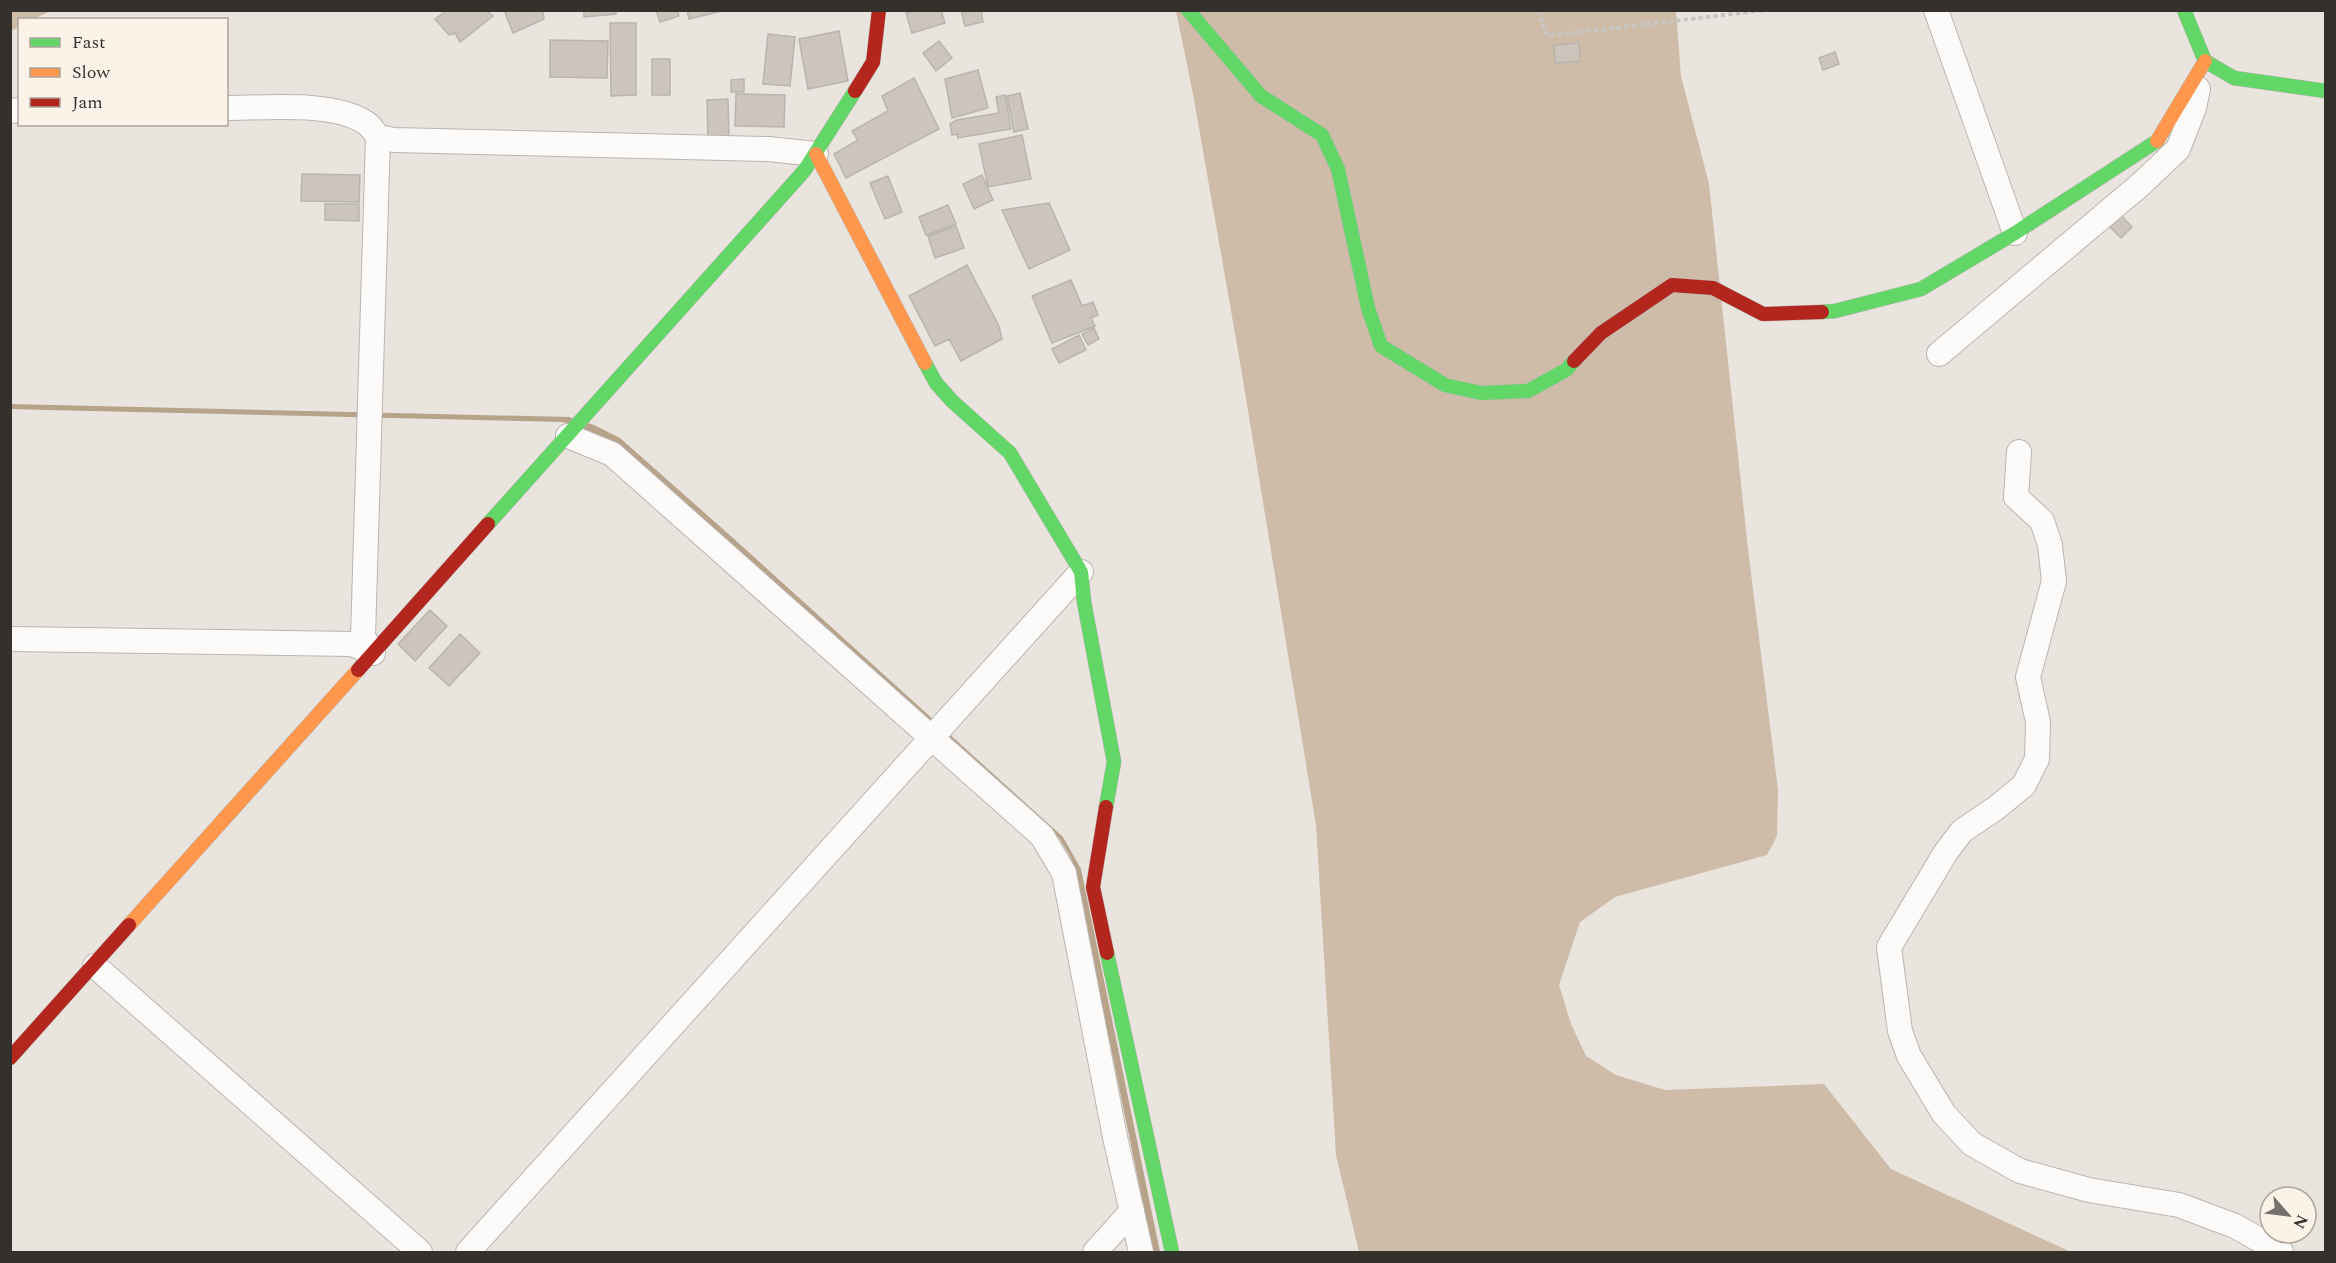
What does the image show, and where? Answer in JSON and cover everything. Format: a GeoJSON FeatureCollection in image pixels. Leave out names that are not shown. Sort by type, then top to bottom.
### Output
{"type":"FeatureCollection","features":[{"type":"Feature","properties":{"kind":"street"},"geometry":{"type":"LineString","coordinates":[[10,1058],[804,171],[873,62],[879,10]]}},
{"type":"Feature","properties":{"kind":"street"},"geometry":{"type":"LineString","coordinates":[[1188,10],[1262,96],[1322,135],[1338,169],[1368,308],[1381,346],[1445,385],[1481,393],[1528,391],[1566,370],[1601,333],[1672,285],[1713,288],[1763,314],[1835,311],[1921,289],[2156,144],[2205,61]]}},
{"type":"Feature","properties":{"kind":"street"},"geometry":{"type":"LineString","coordinates":[[1938,354],[2140,185],[2178,149],[2194,108],[2205,61],[2184,10]]}},
{"type":"Feature","properties":{"kind":"street"},"geometry":{"type":"LineString","coordinates":[[1938,11],[2015,233]]}},
{"type":"Feature","properties":{"kind":"street"},"geometry":{"type":"LineString","coordinates":[[2205,61],[2234,78],[2325,91]]}},
{"type":"Feature","properties":{"kind":"street"},"geometry":{"type":"LineString","coordinates":[[228,108],[334,109],[368,124],[378,137],[363,637],[373,653]]}},
{"type":"Feature","properties":{"kind":"street"},"geometry":{"type":"LineString","coordinates":[[378,137],[417,141],[768,149],[816,154]]}},
{"type":"Feature","properties":{"kind":"street"},"geometry":{"type":"LineString","coordinates":[[816,154],[936,383],[952,401],[1010,453],[1080,572],[1114,762],[1093,886],[1172,1252]]}},
{"type":"Feature","properties":{"kind":"street"},"geometry":{"type":"LineString","coordinates":[[568,436],[612,454],[1042,836],[1064,873],[1113,1126],[1141,1252]]}},
{"type":"Feature","properties":{"kind":"street"},"geometry":{"type":"LineString","coordinates":[[2019,452],[2016,497],[2042,521],[2049,545],[2054,580],[2028,677],[2038,722],[2037,759],[2024,785],[1962,831],[1946,852],[1889,947],[1900,1031],[1909,1056],[1944,1114],[1972,1144],[2020,1171],[2090,1190],[2179,1204],[2235,1226],[2281,1252]]}},
{"type":"Feature","properties":{"kind":"street"},"geometry":{"type":"LineString","coordinates":[[468,1252],[1080,572]]}},
{"type":"Feature","properties":{"kind":"street"},"geometry":{"type":"LineString","coordinates":[[10,639],[352,644],[373,653]]}},
{"type":"Feature","properties":{"kind":"street"},"geometry":{"type":"LineString","coordinates":[[94,966],[420,1252]]}},
{"type":"Feature","properties":{"kind":"street"},"geometry":{"type":"LineString","coordinates":[[1095,1252],[1132,1211]]}},
{"type":"Feature","properties":{"kind":"path"},"geometry":{"type":"LineString","coordinates":[[1538,10],[1547,36],[1766,10]]}},
{"type":"Feature","properties":{"kind":"shaded area"},"geometry":{"type":"Polygon","coordinates":[[[11,10],[51,10],[35,18],[18,18],[18,28],[11,31],[11,10]]]}},
{"type":"Feature","properties":{"kind":"shaded area"},"geometry":{"type":"Polygon","coordinates":[[[1176,11],[1676,11],[1681,76],[1709,184],[1748,549],[1778,790],[1777,836],[1767,855],[1615,897],[1580,922],[1559,985],[1571,1024],[1586,1056],[1616,1075],[1665,1090],[1824,1084],[1891,1169],[2071,1252],[1359,1252],[1336,1155],[1316,825],[1240,362],[1193,94],[1176,11]]]}},
{"type":"Feature","properties":{"kind":"shaded area"},"geometry":{"type":"Polygon","coordinates":[[[11,404],[569,417],[594,425],[620,438],[1063,837],[1081,869],[1160,1252],[1153,1252],[1076,878],[1071,858],[1059,838],[615,442],[563,422],[11,409],[11,404]]]}},
{"type":"Feature","properties":{"kind":"building"},"geometry":{"type":"Polygon","coordinates":[[[447,10],[486,10],[493,16],[460,42],[455,33],[449,35],[435,19],[447,10]]]}},
{"type":"Feature","properties":{"kind":"building"},"geometry":{"type":"Polygon","coordinates":[[[504,10],[543,10],[544,19],[513,33],[504,10]]]}},
{"type":"Feature","properties":{"kind":"building"},"geometry":{"type":"Polygon","coordinates":[[[584,10],[616,10],[616,14],[584,17],[584,10]]]}},
{"type":"Feature","properties":{"kind":"building"},"geometry":{"type":"Polygon","coordinates":[[[656,10],[677,10],[679,16],[660,22],[656,10]]]}},
{"type":"Feature","properties":{"kind":"building"},"geometry":{"type":"Polygon","coordinates":[[[687,10],[726,10],[689,19],[687,10]]]}},
{"type":"Feature","properties":{"kind":"building"},"geometry":{"type":"Polygon","coordinates":[[[916,10],[941,10],[945,23],[912,33],[906,13],[916,10]]]}},
{"type":"Feature","properties":{"kind":"building"},"geometry":{"type":"Polygon","coordinates":[[[961,10],[981,10],[983,22],[965,26],[961,10]]]}},
{"type":"Feature","properties":{"kind":"building"},"geometry":{"type":"Polygon","coordinates":[[[610,23],[636,23],[636,95],[611,96],[610,23]]]}},
{"type":"Feature","properties":{"kind":"building"},"geometry":{"type":"Polygon","coordinates":[[[839,31],[848,81],[808,89],[799,39],[839,31]]]}},
{"type":"Feature","properties":{"kind":"building"},"geometry":{"type":"Polygon","coordinates":[[[768,34],[795,37],[790,86],[763,84],[768,34]]]}},
{"type":"Feature","properties":{"kind":"building"},"geometry":{"type":"Polygon","coordinates":[[[550,40],[608,41],[607,78],[550,77],[550,40]]]}},
{"type":"Feature","properties":{"kind":"building"},"geometry":{"type":"Polygon","coordinates":[[[939,41],[952,58],[936,71],[923,53],[939,41]]]}},
{"type":"Feature","properties":{"kind":"building"},"geometry":{"type":"Polygon","coordinates":[[[1579,43],[1580,61],[1555,63],[1554,45],[1579,43]]]}},
{"type":"Feature","properties":{"kind":"building"},"geometry":{"type":"Polygon","coordinates":[[[1835,52],[1839,64],[1823,70],[1819,58],[1835,52]]]}},
{"type":"Feature","properties":{"kind":"building"},"geometry":{"type":"Polygon","coordinates":[[[652,59],[670,59],[670,95],[652,95],[652,59]]]}},
{"type":"Feature","properties":{"kind":"building"},"geometry":{"type":"Polygon","coordinates":[[[978,70],[988,108],[952,118],[945,79],[978,70]]]}},
{"type":"Feature","properties":{"kind":"building"},"geometry":{"type":"Polygon","coordinates":[[[914,78],[939,129],[846,178],[834,154],[858,140],[852,131],[888,111],[882,96],[914,78]]]}},
{"type":"Feature","properties":{"kind":"building"},"geometry":{"type":"Polygon","coordinates":[[[744,79],[744,92],[731,92],[731,80],[744,79]]]}},
{"type":"Feature","properties":{"kind":"building"},"geometry":{"type":"Polygon","coordinates":[[[1020,93],[1028,129],[1014,132],[1007,96],[1020,93]]]}},
{"type":"Feature","properties":{"kind":"building"},"geometry":{"type":"Polygon","coordinates":[[[736,94],[785,95],[784,127],[735,126],[736,94]]]}},
{"type":"Feature","properties":{"kind":"building"},"geometry":{"type":"Polygon","coordinates":[[[1005,95],[1011,129],[958,138],[957,134],[952,135],[950,124],[957,120],[999,113],[996,97],[1005,95]]]}},
{"type":"Feature","properties":{"kind":"building"},"geometry":{"type":"Polygon","coordinates":[[[728,99],[729,141],[708,142],[707,100],[728,99]]]}},
{"type":"Feature","properties":{"kind":"building"},"geometry":{"type":"Polygon","coordinates":[[[1022,135],[1031,179],[988,187],[979,144],[1022,135]]]}},
{"type":"Feature","properties":{"kind":"building"},"geometry":{"type":"Polygon","coordinates":[[[302,174],[360,175],[359,202],[301,201],[302,174]]]}},
{"type":"Feature","properties":{"kind":"building"},"geometry":{"type":"Polygon","coordinates":[[[982,175],[993,200],[974,209],[963,184],[982,175]]]}},
{"type":"Feature","properties":{"kind":"building"},"geometry":{"type":"Polygon","coordinates":[[[888,176],[902,212],[885,219],[870,183],[888,176]]]}},
{"type":"Feature","properties":{"kind":"building"},"geometry":{"type":"Polygon","coordinates":[[[1049,203],[1070,250],[1029,269],[1002,210],[1049,203]]]}},
{"type":"Feature","properties":{"kind":"building"},"geometry":{"type":"Polygon","coordinates":[[[325,204],[359,204],[359,221],[325,220],[325,204]]]}},
{"type":"Feature","properties":{"kind":"building"},"geometry":{"type":"Polygon","coordinates":[[[948,205],[956,224],[926,235],[919,217],[948,205]]]}},
{"type":"Feature","properties":{"kind":"building"},"geometry":{"type":"Polygon","coordinates":[[[2119,213],[2132,227],[2121,238],[2107,224],[2119,213]]]}},
{"type":"Feature","properties":{"kind":"building"},"geometry":{"type":"Polygon","coordinates":[[[956,226],[964,248],[935,258],[928,236],[956,226]]]}},
{"type":"Feature","properties":{"kind":"building"},"geometry":{"type":"Polygon","coordinates":[[[967,265],[999,326],[1002,339],[961,361],[949,339],[935,346],[909,296],[967,265]]]}},
{"type":"Feature","properties":{"kind":"building"},"geometry":{"type":"Polygon","coordinates":[[[1071,280],[1082,306],[1093,302],[1098,315],[1091,318],[1095,326],[1052,343],[1032,296],[1071,280]]]}},
{"type":"Feature","properties":{"kind":"building"},"geometry":{"type":"Polygon","coordinates":[[[1094,328],[1099,339],[1088,345],[1082,334],[1094,328]]]}},
{"type":"Feature","properties":{"kind":"building"},"geometry":{"type":"Polygon","coordinates":[[[1079,335],[1086,350],[1059,363],[1052,349],[1079,335]]]}},
{"type":"Feature","properties":{"kind":"building"},"geometry":{"type":"Polygon","coordinates":[[[430,610],[447,626],[415,661],[398,644],[430,610]]]}},
{"type":"Feature","properties":{"kind":"building"},"geometry":{"type":"Polygon","coordinates":[[[460,634],[480,653],[449,686],[429,668],[460,634]]]}},
{"type":"Feature","properties":{"kind":"traffic: fast"},"geometry":{"type":"LineString","coordinates":[[1188,10],[1261,96],[1322,135],[1338,169],[1368,308],[1381,346],[1445,385],[1481,393],[1528,391],[1566,370],[1574,361]]}},
{"type":"Feature","properties":{"kind":"traffic: fast"},"geometry":{"type":"LineString","coordinates":[[2184,10],[2205,61],[2234,78],[2326,91]]}},
{"type":"Feature","properties":{"kind":"traffic: fast"},"geometry":{"type":"LineString","coordinates":[[488,524],[804,171],[855,91]]}},
{"type":"Feature","properties":{"kind":"traffic: fast"},"geometry":{"type":"LineString","coordinates":[[1822,312],[1835,311],[1921,289],[2015,233],[2157,141]]}},
{"type":"Feature","properties":{"kind":"traffic: fast"},"geometry":{"type":"LineString","coordinates":[[925,363],[936,383],[952,401],[1010,453],[1081,572],[1084,602],[1114,762],[1106,807]]}},
{"type":"Feature","properties":{"kind":"traffic: fast"},"geometry":{"type":"LineString","coordinates":[[1107,953],[1172,1252]]}},
{"type":"Feature","properties":{"kind":"traffic: slow"},"geometry":{"type":"LineString","coordinates":[[2157,141],[2205,61]]}},
{"type":"Feature","properties":{"kind":"traffic: slow"},"geometry":{"type":"LineString","coordinates":[[816,154],[925,363]]}},
{"type":"Feature","properties":{"kind":"traffic: slow"},"geometry":{"type":"LineString","coordinates":[[129,925],[358,670]]}},
{"type":"Feature","properties":{"kind":"traffic: jam"},"geometry":{"type":"LineString","coordinates":[[855,91],[873,62],[879,10]]}},
{"type":"Feature","properties":{"kind":"traffic: jam"},"geometry":{"type":"LineString","coordinates":[[1574,361],[1601,333],[1672,285],[1713,288],[1763,314],[1822,312]]}},
{"type":"Feature","properties":{"kind":"traffic: jam"},"geometry":{"type":"LineString","coordinates":[[358,670],[488,524]]}},
{"type":"Feature","properties":{"kind":"traffic: jam"},"geometry":{"type":"LineString","coordinates":[[1106,807],[1093,887],[1107,953]]}},
{"type":"Feature","properties":{"kind":"traffic: jam"},"geometry":{"type":"LineString","coordinates":[[10,1058],[129,925]]}}]}
